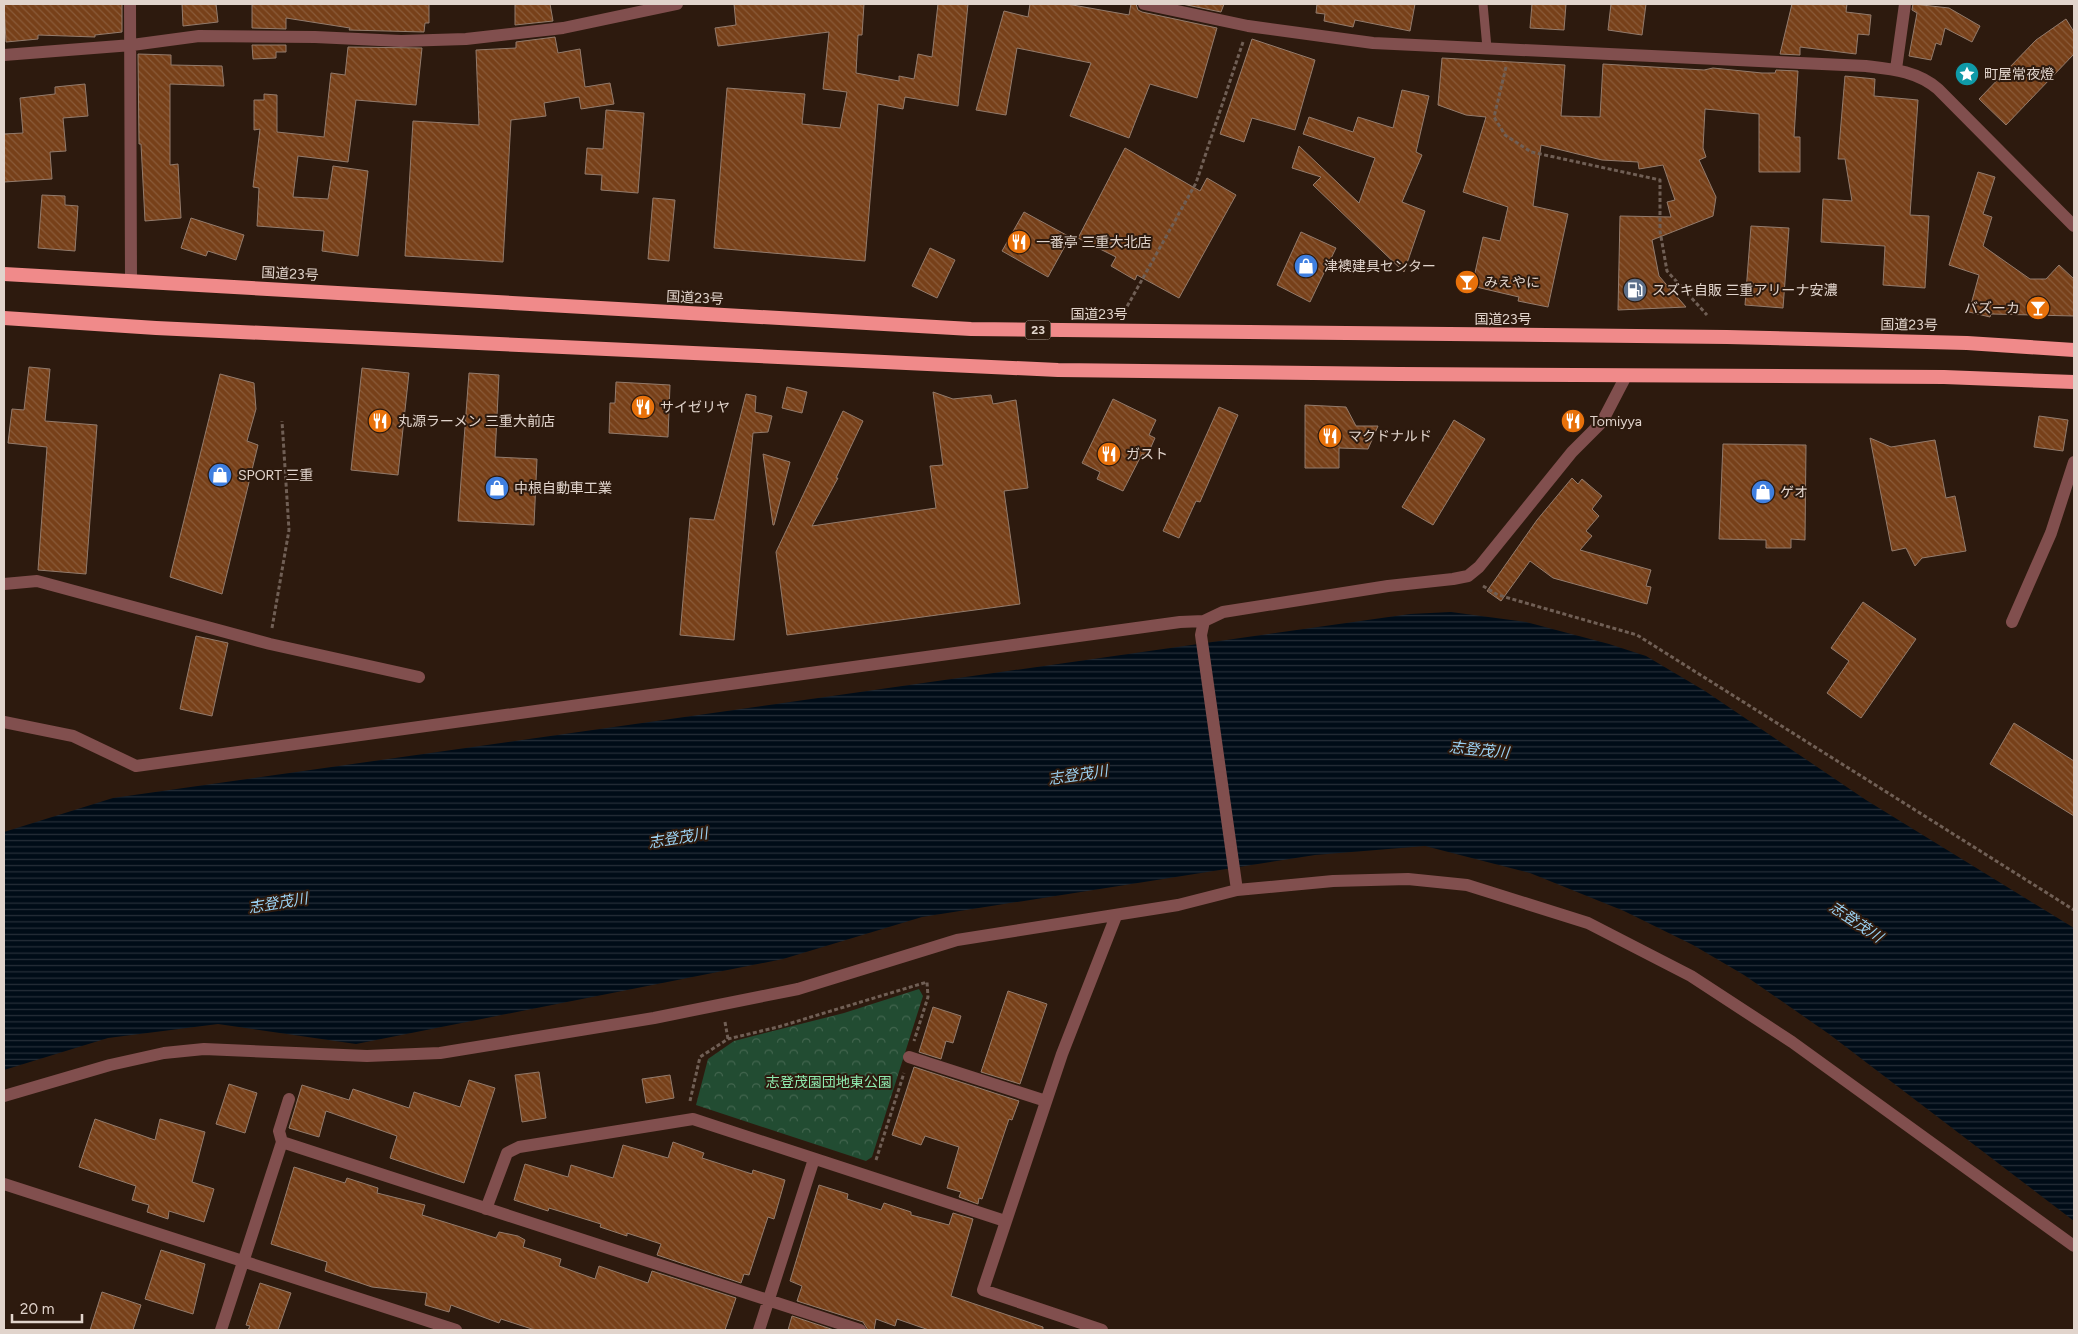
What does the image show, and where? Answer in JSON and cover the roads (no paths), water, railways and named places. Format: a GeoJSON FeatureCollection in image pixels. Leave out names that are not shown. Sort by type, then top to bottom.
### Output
{"type":"FeatureCollection","features":[{"type":"Feature","properties":{"kind":"highway","name":"国道23号"},"geometry":{"type":"LineString","coordinates":[[4,274],[971,329],[1727,337],[1966,343],[2074,350]]}},
{"type":"Feature","properties":{"kind":"highway"},"geometry":{"type":"LineString","coordinates":[[4,318],[156,328],[1058,370],[1626,376],[1954,377],[2074,382]]}},
{"type":"Feature","properties":{"kind":"street"},"geometry":{"type":"LineString","coordinates":[[130,4],[132,45],[129,144],[131,281]]}},
{"type":"Feature","properties":{"kind":"street"},"geometry":{"type":"LineString","coordinates":[[4,56],[132,45],[199,36],[315,37],[402,41],[466,39],[563,28],[677,4]]}},
{"type":"Feature","properties":{"kind":"street"},"geometry":{"type":"LineString","coordinates":[[1144,4],[1248,26],[1373,43],[1866,66],[1896,69],[1918,76],[1938,89],[2074,226]]}},
{"type":"Feature","properties":{"kind":"street"},"geometry":{"type":"LineString","coordinates":[[1896,69],[1906,4]]}},
{"type":"Feature","properties":{"kind":"street"},"geometry":{"type":"LineString","coordinates":[[4,722],[73,736],[136,766],[1180,622],[1204,622],[1223,612],[1388,586],[1468,576],[1479,567],[1572,452],[1602,422],[1626,376]]}},
{"type":"Feature","properties":{"kind":"street"},"geometry":{"type":"LineString","coordinates":[[2012,622],[2051,533],[2074,462]]}},
{"type":"Feature","properties":{"kind":"street"},"geometry":{"type":"LineString","coordinates":[[4,584],[37,581],[270,644],[419,677]]}},
{"type":"Feature","properties":{"kind":"street"},"geometry":{"type":"LineString","coordinates":[[1204,622],[1201,635],[1236,885]]}},
{"type":"Feature","properties":{"kind":"street"},"geometry":{"type":"LineString","coordinates":[[4,1096],[110,1065],[164,1053],[204,1049],[368,1056],[440,1053],[654,1018],[798,989],[957,940],[1178,905],[1236,885],[1408,879],[1467,885],[1588,923],[1691,976],[1792,1042],[2074,1246]]}},
{"type":"Feature","properties":{"kind":"street"},"geometry":{"type":"LineString","coordinates":[[1102,1330],[983,1290],[1065,1045],[1116,916]]}},
{"type":"Feature","properties":{"kind":"street"},"geometry":{"type":"LineString","coordinates":[[909,1057],[1046,1101]]}},
{"type":"Feature","properties":{"kind":"street"},"geometry":{"type":"LineString","coordinates":[[221,1330],[282,1142],[279,1130],[289,1099]]}},
{"type":"Feature","properties":{"kind":"street"},"geometry":{"type":"LineString","coordinates":[[486,1209],[508,1153],[519,1147],[693,1119],[1005,1221]]}},
{"type":"Feature","properties":{"kind":"street"},"geometry":{"type":"LineString","coordinates":[[282,1142],[860,1330]]}},
{"type":"Feature","properties":{"kind":"street"},"geometry":{"type":"LineString","coordinates":[[759,1330],[814,1159]]}},
{"type":"Feature","properties":{"kind":"street"},"geometry":{"type":"LineString","coordinates":[[4,1184],[456,1330]]}},
{"type":"Feature","properties":{"kind":"lane"},"geometry":{"type":"LineString","coordinates":[[1483,4],[1487,48]]}},
{"type":"Feature","properties":{"kind":"water","name":"志登茂川"},"geometry":{"type":"Polygon","coordinates":[[[1451,612],[1526,622],[1646,656],[1705,691],[1866,800],[2074,928],[2074,1221],[1829,1034],[1744,975],[1693,945],[1624,911],[1530,873],[1425,846],[1315,855],[922,917],[783,959],[356,1044],[218,1024],[108,1038],[4,1070],[4,832],[113,798],[1410,614],[1451,612]]]}},
{"type":"Feature","properties":{"kind":"place","name":"町屋常夜燈"},"geometry":{"type":"Point","coordinates":[1967,74]}},
{"type":"Feature","properties":{"kind":"place","name":"一番亭 三重大北店"},"geometry":{"type":"Point","coordinates":[1019,242]}},
{"type":"Feature","properties":{"kind":"place","name":"津襖建具センター"},"geometry":{"type":"Point","coordinates":[1306,266]}},
{"type":"Feature","properties":{"kind":"place","name":"みえやに"},"geometry":{"type":"Point","coordinates":[1467,282]}},
{"type":"Feature","properties":{"kind":"place","name":"スズキ自販 三重アリーナ安濃"},"geometry":{"type":"Point","coordinates":[1635,290]}},
{"type":"Feature","properties":{"kind":"place","name":"バズーカ"},"geometry":{"type":"Point","coordinates":[2038,308]}},
{"type":"Feature","properties":{"kind":"place","name":"サイゼリヤ"},"geometry":{"type":"Point","coordinates":[643,407]}},
{"type":"Feature","properties":{"kind":"place","name":"丸源ラーメン 三重大前店"},"geometry":{"type":"Point","coordinates":[380,421]}},
{"type":"Feature","properties":{"kind":"place","name":"Tomiyya"},"geometry":{"type":"Point","coordinates":[1573,421]}},
{"type":"Feature","properties":{"kind":"place","name":"マクドナルド"},"geometry":{"type":"Point","coordinates":[1330,436]}},
{"type":"Feature","properties":{"kind":"place","name":"ガスト"},"geometry":{"type":"Point","coordinates":[1109,454]}},
{"type":"Feature","properties":{"kind":"place","name":"SPORT 三重"},"geometry":{"type":"Point","coordinates":[220,475]}},
{"type":"Feature","properties":{"kind":"place","name":"中根自動車工業"},"geometry":{"type":"Point","coordinates":[497,488]}},
{"type":"Feature","properties":{"kind":"place","name":"ゲオ"},"geometry":{"type":"Point","coordinates":[1763,492]}},
{"type":"Feature","properties":{"kind":"park label","name":"志登茂園団地東公園"},"geometry":{"type":"Point","coordinates":[829,1082]}}]}
